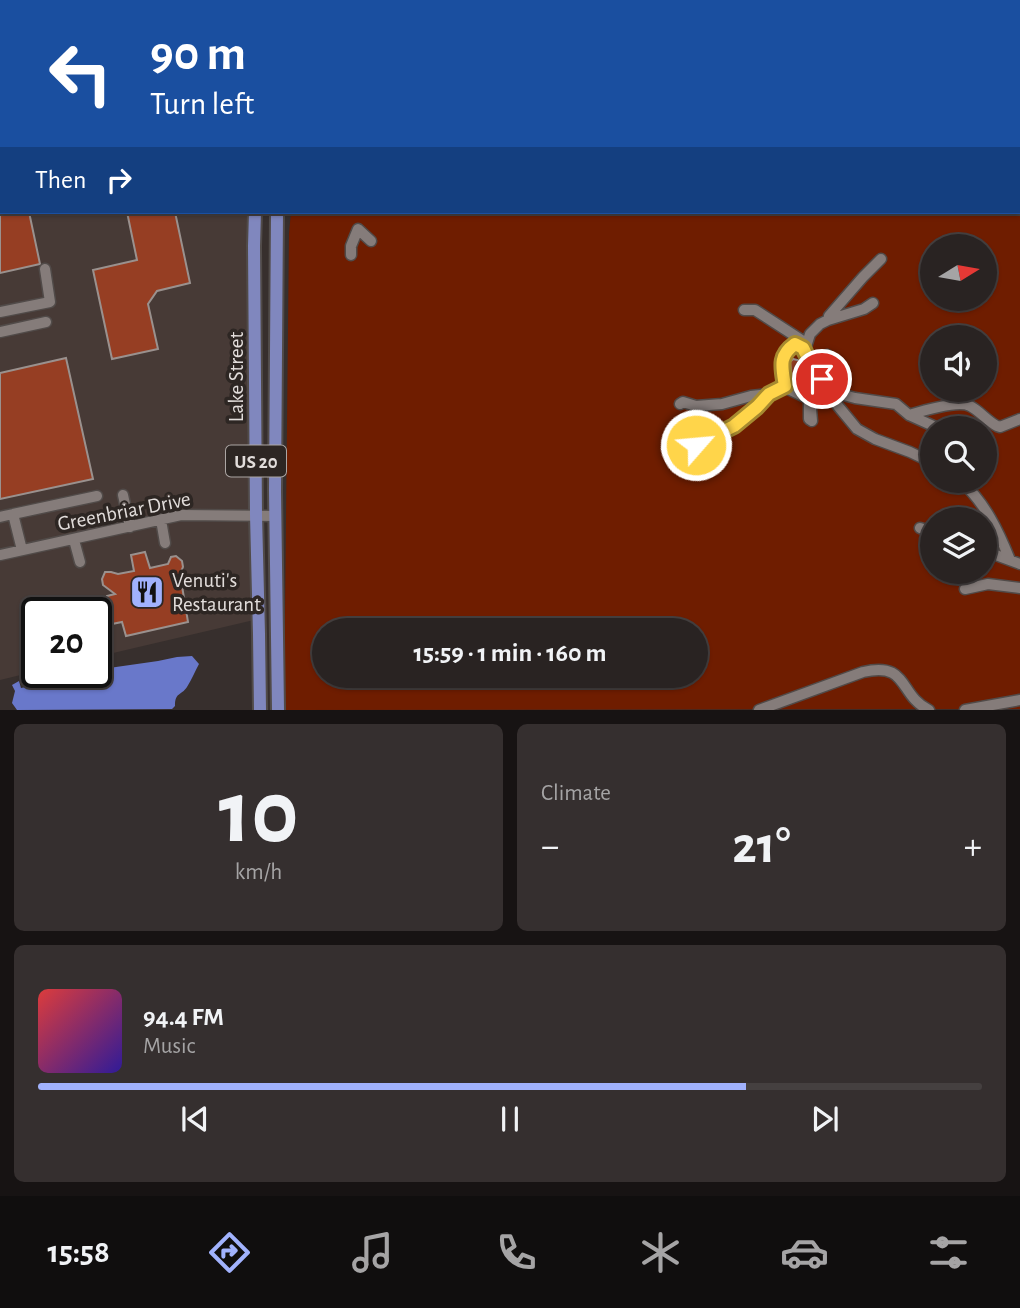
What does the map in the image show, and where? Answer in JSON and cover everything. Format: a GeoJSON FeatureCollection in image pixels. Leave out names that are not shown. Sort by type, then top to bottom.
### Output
{"type":"FeatureCollection","features":[{"type":"Feature","properties":{"kind":"main road","name":"Lake Street"},"geometry":{"type":"LineString","coordinates":[[256,214],[256,515],[260,709]]}},
{"type":"Feature","properties":{"kind":"main road","name":"Lake Street"},"geometry":{"type":"LineString","coordinates":[[277,214],[278,709]]}},
{"type":"Feature","properties":{"kind":"lane"},"geometry":{"type":"LineString","coordinates":[[351,255],[351,246],[358,229],[371,241]]}},
{"type":"Feature","properties":{"kind":"lane"},"geometry":{"type":"LineString","coordinates":[[828,320],[863,276],[881,259]]}},
{"type":"Feature","properties":{"kind":"lane"},"geometry":{"type":"LineString","coordinates":[[0,312],[50,302],[45,269]]}},
{"type":"Feature","properties":{"kind":"lane"},"geometry":{"type":"LineString","coordinates":[[805,347],[810,334],[828,320],[864,309],[873,303]]}},
{"type":"Feature","properties":{"kind":"lane"},"geometry":{"type":"LineString","coordinates":[[744,310],[755,310],[805,347],[811,365],[856,429],[920,457]]}},
{"type":"Feature","properties":{"kind":"lane"},"geometry":{"type":"LineString","coordinates":[[0,332],[46,322]]}},
{"type":"Feature","properties":{"kind":"lane"},"geometry":{"type":"LineString","coordinates":[[805,347],[792,345],[782,360],[786,388],[809,399],[808,415],[812,421],[813,394],[825,395],[828,391]]}},
{"type":"Feature","properties":{"kind":"lane"},"geometry":{"type":"LineString","coordinates":[[811,365],[815,365],[827,355]]}},
{"type":"Feature","properties":{"kind":"lane"},"geometry":{"type":"LineString","coordinates":[[680,404],[683,402],[706,406],[769,394],[785,386]]}},
{"type":"Feature","properties":{"kind":"lane"},"geometry":{"type":"LineString","coordinates":[[828,391],[896,404],[920,420]]}},
{"type":"Feature","properties":{"kind":"lane"},"geometry":{"type":"LineString","coordinates":[[677,458],[683,452],[734,426],[769,394]]}},
{"type":"Feature","properties":{"kind":"lane"},"geometry":{"type":"LineString","coordinates":[[909,415],[963,404],[970,405],[1000,427],[1020,419]]}},
{"type":"Feature","properties":{"kind":"lane"},"geometry":{"type":"LineString","coordinates":[[972,493],[989,514],[1015,562]]}},
{"type":"Feature","properties":{"kind":"lane"},"geometry":{"type":"LineString","coordinates":[[123,495],[130,527]]}},
{"type":"Feature","properties":{"kind":"lane"},"geometry":{"type":"LineString","coordinates":[[0,517],[97,496]]}},
{"type":"Feature","properties":{"kind":"lane"},"geometry":{"type":"LineString","coordinates":[[13,514],[22,550]]}},
{"type":"Feature","properties":{"kind":"lane","name":"Greenbriar Drive"},"geometry":{"type":"LineString","coordinates":[[0,555],[181,515],[276,516]]}},
{"type":"Feature","properties":{"kind":"lane"},"geometry":{"type":"LineString","coordinates":[[161,520],[165,543]]}},
{"type":"Feature","properties":{"kind":"lane"},"geometry":{"type":"LineString","coordinates":[[74,540],[80,562]]}},
{"type":"Feature","properties":{"kind":"lane"},"geometry":{"type":"LineString","coordinates":[[997,555],[1015,562]]}},
{"type":"Feature","properties":{"kind":"lane"},"geometry":{"type":"LineString","coordinates":[[965,589],[988,584],[1020,588]]}},
{"type":"Feature","properties":{"kind":"lane"},"geometry":{"type":"LineString","coordinates":[[759,709],[863,672],[879,669],[896,675],[913,698],[929,709]]}},
{"type":"Feature","properties":{"kind":"lane"},"geometry":{"type":"LineString","coordinates":[[965,709],[1020,700]]}},
{"type":"Feature","properties":{"kind":"shaded area"},"geometry":{"type":"Polygon","coordinates":[[[0,214],[253,214],[252,513],[182,512],[0,551],[0,214]]]}},
{"type":"Feature","properties":{"kind":"shaded area"},"geometry":{"type":"Polygon","coordinates":[[[291,214],[1020,214],[1020,709],[284,710],[291,214]]]}},
{"type":"Feature","properties":{"kind":"shaded area"},"geometry":{"type":"Polygon","coordinates":[[[252,518],[254,620],[112,653],[112,597],[21,597],[21,675],[0,680],[0,558],[180,519],[252,518]]]}},
{"type":"Feature","properties":{"kind":"water"},"geometry":{"type":"Polygon","coordinates":[[[192,656],[199,664],[187,687],[177,696],[172,709],[17,710],[12,703],[15,691],[12,685],[19,681],[21,688],[112,688],[112,668],[192,656]]]}},
{"type":"Feature","properties":{"kind":"building"},"geometry":{"type":"Polygon","coordinates":[[[0,214],[29,214],[40,264],[0,273],[0,214]]]}},
{"type":"Feature","properties":{"kind":"building"},"geometry":{"type":"Polygon","coordinates":[[[127,214],[175,214],[190,283],[157,291],[148,304],[158,349],[112,359],[93,270],[137,260],[127,214]]]}},
{"type":"Feature","properties":{"kind":"building"},"geometry":{"type":"Polygon","coordinates":[[[66,358],[93,479],[0,499],[0,373],[66,358]]]}},
{"type":"Feature","properties":{"kind":"building"},"geometry":{"type":"Polygon","coordinates":[[[793,359],[804,365],[803,375],[810,387],[801,387],[797,379],[792,378],[790,362],[793,359]]]}},
{"type":"Feature","properties":{"kind":"building","name":"Venuti's Restaurant"},"geometry":{"type":"Polygon","coordinates":[[[145,552],[150,568],[168,564],[171,557],[176,556],[182,561],[180,574],[188,622],[126,636],[122,622],[112,624],[112,597],[107,596],[115,594],[103,585],[102,579],[105,572],[118,574],[134,571],[131,555],[145,552]]]}},
{"type":"Feature","properties":{"kind":"place","name":"Venuti's Restaurant"},"geometry":{"type":"Point","coordinates":[147,592]}},
{"type":"Feature","properties":{"kind":"route"},"geometry":{"type":"LineString","coordinates":[[696,445],[734,426],[769,394],[785,386],[782,360],[792,345],[800,345],[803,348],[814,370],[822,379]]}}]}
